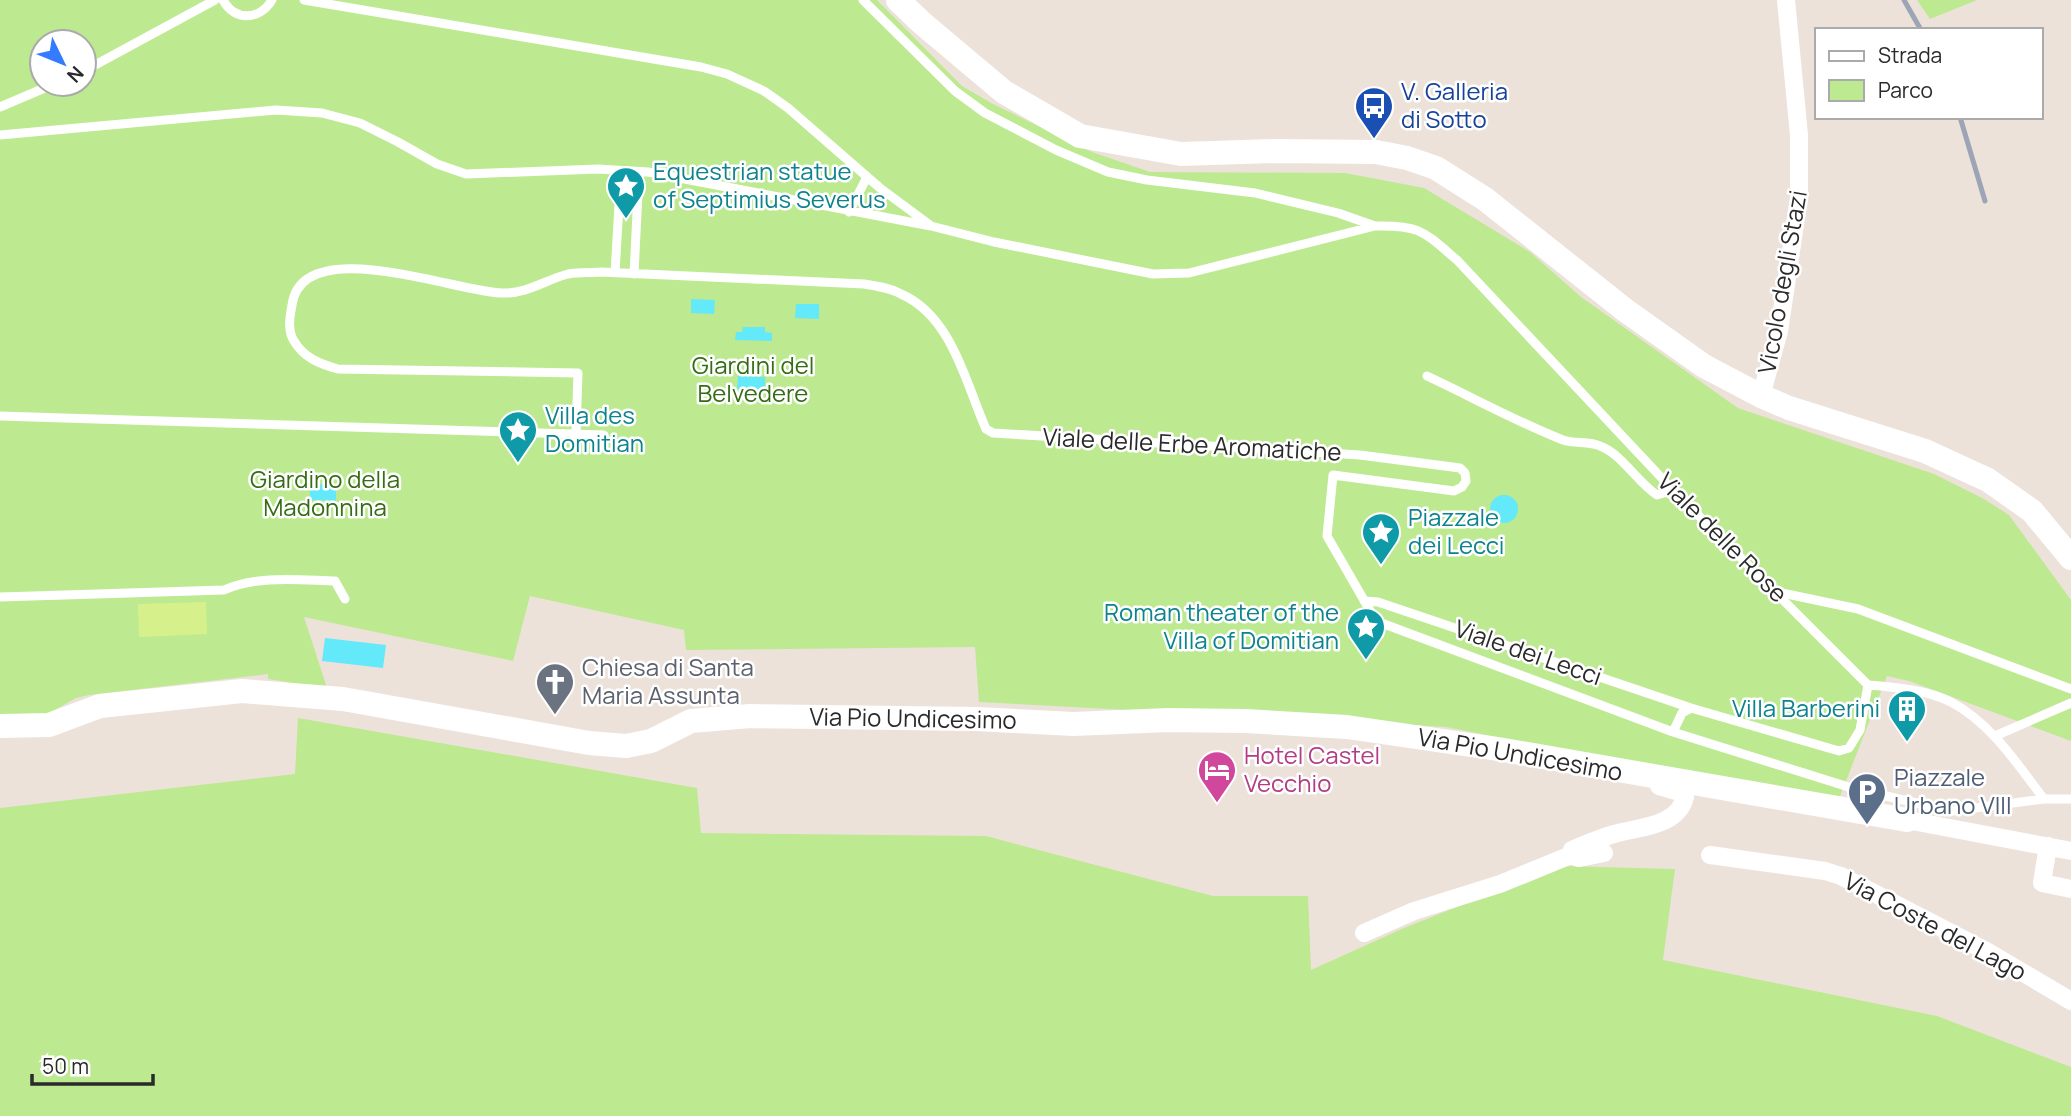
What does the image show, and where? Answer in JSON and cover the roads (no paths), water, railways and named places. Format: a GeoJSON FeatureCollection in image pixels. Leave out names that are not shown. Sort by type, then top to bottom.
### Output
{"type":"FeatureCollection","features":[{"type":"Feature","properties":{"kind":"street"},"geometry":{"type":"LineString","coordinates":[[898,0],[1004,92],[1080,136],[1181,154],[1376,152],[1437,168],[1485,199],[1681,352],[1761,396],[1818,418],[1925,451],[1988,480],[2032,511],[2071,558]]}},
{"type":"Feature","properties":{"kind":"street","name":"Vicolo degli Stazi"},"geometry":{"type":"LineString","coordinates":[[1761,396],[1779,331],[1799,198],[1799,135],[1786,0]]}},
{"type":"Feature","properties":{"kind":"street","name":"Via Pio Undicesimo"},"geometry":{"type":"LineString","coordinates":[[0,726],[49,725],[100,706],[242,691],[343,699],[589,743],[626,747],[651,741],[691,721],[750,716],[977,719],[1073,724],[1168,720],[1246,721],[1347,727],[1498,749],[1908,820]]}},
{"type":"Feature","properties":{"kind":"street"},"geometry":{"type":"LineString","coordinates":[[1571,855],[1572,850],[1600,839],[1660,824],[1679,809],[1685,800],[1683,794],[1659,785],[1645,776]]}},
{"type":"Feature","properties":{"kind":"street"},"geometry":{"type":"LineString","coordinates":[[1908,820],[2071,851]]}},
{"type":"Feature","properties":{"kind":"street"},"geometry":{"type":"LineString","coordinates":[[2048,846],[2042,883],[2071,889]]}},
{"type":"Feature","properties":{"kind":"street"},"geometry":{"type":"LineString","coordinates":[[1364,933],[1414,911],[1500,884],[1571,855],[1579,858],[1604,853]]}},
{"type":"Feature","properties":{"kind":"street","name":"Via Coste del Lago"},"geometry":{"type":"LineString","coordinates":[[1710,855],[1825,871],[1841,876],[1989,952],[2071,1001]]}},
{"type":"Feature","properties":{"kind":"lane"},"geometry":{"type":"LineString","coordinates":[[98,63],[215,0]]}},
{"type":"Feature","properties":{"kind":"lane"},"geometry":{"type":"LineString","coordinates":[[223,0],[232,11],[249,16],[265,10],[272,0]]}},
{"type":"Feature","properties":{"kind":"lane"},"geometry":{"type":"LineString","coordinates":[[304,0],[701,67],[727,74],[764,91],[788,108],[867,177],[931,226]]}},
{"type":"Feature","properties":{"kind":"lane"},"geometry":{"type":"LineString","coordinates":[[863,0],[956,92],[985,113],[1056,150],[1108,172],[1147,180],[1255,193],[1338,213],[1375,226]]}},
{"type":"Feature","properties":{"kind":"lane"},"geometry":{"type":"LineString","coordinates":[[0,107],[28,95]]}},
{"type":"Feature","properties":{"kind":"lane"},"geometry":{"type":"LineString","coordinates":[[0,135],[276,110],[322,113],[360,123],[437,164],[466,174],[598,169],[639,172],[931,226],[993,242],[1153,274],[1189,273],[1375,226]]}},
{"type":"Feature","properties":{"kind":"lane"},"geometry":{"type":"LineString","coordinates":[[615,273],[621,171]]}},
{"type":"Feature","properties":{"kind":"lane"},"geometry":{"type":"LineString","coordinates":[[576,433],[578,373],[338,369],[321,365],[303,353],[292,339],[289,321],[293,294],[300,284],[312,275],[332,268],[358,268],[502,293],[530,290],[570,274],[634,274],[639,172]]}},
{"type":"Feature","properties":{"kind":"lane"},"geometry":{"type":"LineString","coordinates":[[849,212],[867,177]]}},
{"type":"Feature","properties":{"kind":"lane","name":"Viale delle Rose"},"geometry":{"type":"LineString","coordinates":[[1375,226],[1403,225],[1424,232],[1457,260],[1673,490],[1868,685]]}},
{"type":"Feature","properties":{"kind":"lane","name":"Viale delle Erbe Aromatiche"},"geometry":{"type":"LineString","coordinates":[[634,274],[864,284],[903,294],[933,318],[957,357],[986,429],[993,433],[1405,460],[1460,468],[1466,481],[1454,491],[1333,475],[1327,536],[1364,601]]}},
{"type":"Feature","properties":{"kind":"lane"},"geometry":{"type":"LineString","coordinates":[[1427,376],[1545,433],[1568,442],[1599,445],[1612,452],[1644,487],[1657,495],[1673,490]]}},
{"type":"Feature","properties":{"kind":"lane"},"geometry":{"type":"LineString","coordinates":[[0,416],[604,435]]}},
{"type":"Feature","properties":{"kind":"lane"},"geometry":{"type":"LineString","coordinates":[[0,597],[223,590],[239,583],[288,580],[335,581],[345,599]]}},
{"type":"Feature","properties":{"kind":"lane"},"geometry":{"type":"LineString","coordinates":[[1776,592],[1858,608],[2071,689]]}},
{"type":"Feature","properties":{"kind":"lane","name":"Viale dei Lecci"},"geometry":{"type":"LineString","coordinates":[[1364,601],[1376,621],[1673,732],[1854,789],[1952,811],[2044,799],[2071,799]]}},
{"type":"Feature","properties":{"kind":"lane","name":"Viale dei Lecci"},"geometry":{"type":"LineString","coordinates":[[1364,601],[1378,602],[1691,708],[1839,751],[1849,748],[1860,730],[1868,685]]}},
{"type":"Feature","properties":{"kind":"lane"},"geometry":{"type":"LineString","coordinates":[[1868,685],[1901,687],[1950,701],[1995,736],[2044,799]]}},
{"type":"Feature","properties":{"kind":"lane"},"geometry":{"type":"LineString","coordinates":[[1995,736],[2071,703]]}},
{"type":"Feature","properties":{"kind":"lane"},"geometry":{"type":"LineString","coordinates":[[1673,732],[1682,713],[1691,708]]}},
{"type":"Feature","properties":{"kind":"water"},"geometry":{"type":"Polygon","coordinates":[[[691,299],[715,300],[714,314],[691,313],[691,299]]]}},
{"type":"Feature","properties":{"kind":"water"},"geometry":{"type":"Polygon","coordinates":[[[796,304],[819,304],[819,319],[795,318],[796,304]]]}},
{"type":"Feature","properties":{"kind":"water"},"geometry":{"type":"Polygon","coordinates":[[[743,327],[765,327],[765,332],[772,333],[772,341],[735,340],[736,332],[742,332],[743,327]]]}},
{"type":"Feature","properties":{"kind":"water"},"geometry":{"type":"Polygon","coordinates":[[[738,376],[765,377],[765,390],[737,389],[738,376]]]}},
{"type":"Feature","properties":{"kind":"water"},"geometry":{"type":"Polygon","coordinates":[[[310,484],[336,485],[336,501],[310,500],[310,484]]]}},
{"type":"Feature","properties":{"kind":"water"},"geometry":{"type":"Polygon","coordinates":[[[1504,495],[1514,499],[1518,509],[1514,519],[1504,523],[1494,519],[1490,509],[1494,499],[1504,495]]]}},
{"type":"Feature","properties":{"kind":"water"},"geometry":{"type":"Polygon","coordinates":[[[325,638],[386,645],[383,668],[322,661],[325,638]]]}},
{"type":"Feature","properties":{"kind":"railway"},"geometry":{"type":"LineString","coordinates":[[1904,0],[1920,28]]}},
{"type":"Feature","properties":{"kind":"railway"},"geometry":{"type":"LineString","coordinates":[[1961,119],[1985,201]]}},
{"type":"Feature","properties":{"kind":"place","name":"V. Galleria di Sotto"},"geometry":{"type":"Point","coordinates":[1374,140]}},
{"type":"Feature","properties":{"kind":"place","name":"Equestrian statue of Septimius Severus"},"geometry":{"type":"Point","coordinates":[626,220]}},
{"type":"Feature","properties":{"kind":"place","name":"Villa des Domitian"},"geometry":{"type":"Point","coordinates":[518,464]}},
{"type":"Feature","properties":{"kind":"place","name":"Piazzale dei Lecci"},"geometry":{"type":"Point","coordinates":[1381,566]}},
{"type":"Feature","properties":{"kind":"place","name":"Roman theater of the Villa of Domitian"},"geometry":{"type":"Point","coordinates":[1366,661]}},
{"type":"Feature","properties":{"kind":"place","name":"Chiesa di Santa Maria Assunta"},"geometry":{"type":"Point","coordinates":[555,716]}},
{"type":"Feature","properties":{"kind":"place","name":"Villa Barberini"},"geometry":{"type":"Point","coordinates":[1907,743]}},
{"type":"Feature","properties":{"kind":"place","name":"Hotel Castel Vecchio"},"geometry":{"type":"Point","coordinates":[1217,804]}},
{"type":"Feature","properties":{"kind":"place","name":"Piazzale Urbano VIII"},"geometry":{"type":"Point","coordinates":[1867,826]}},
{"type":"Feature","properties":{"kind":"park label","name":"Giardini del Belvedere"},"geometry":{"type":"Point","coordinates":[753,380]}},
{"type":"Feature","properties":{"kind":"park label","name":"Giardino della Madonnina"},"geometry":{"type":"Point","coordinates":[325,494]}}]}
